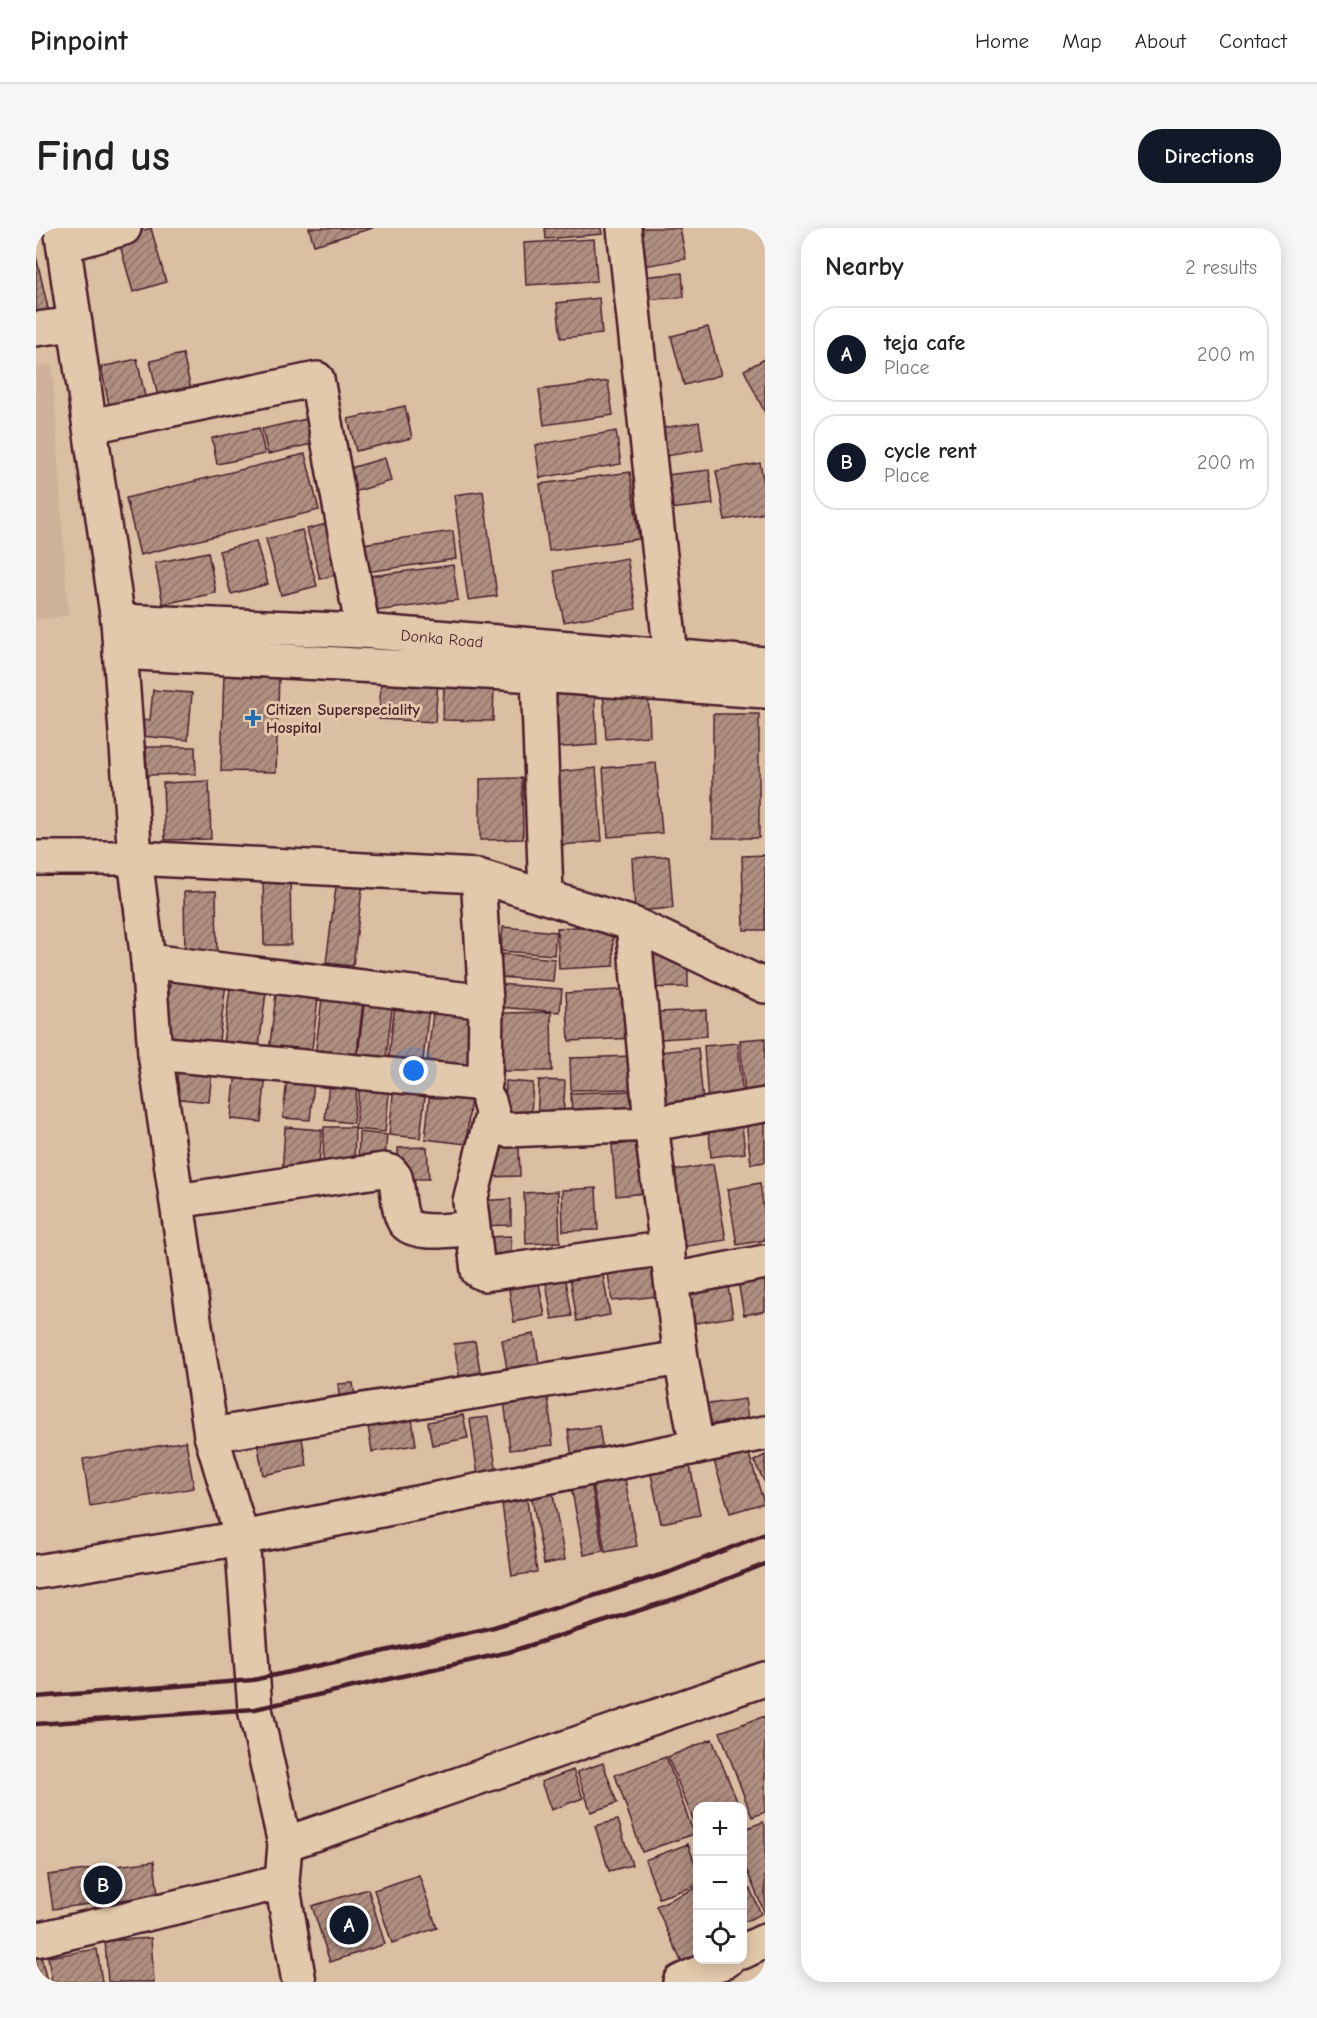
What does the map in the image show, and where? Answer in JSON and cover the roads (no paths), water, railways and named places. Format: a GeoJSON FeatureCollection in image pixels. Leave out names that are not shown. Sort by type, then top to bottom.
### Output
{"type":"FeatureCollection","features":[{"type":"Feature","properties":{"kind":"street"},"geometry":{"type":"LineString","coordinates":[[124,228],[62,236],[91,426],[119,636],[135,858],[148,961],[156,1053],[211,1435],[242,1538],[255,1709],[285,1844],[282,1882],[299,1982]]}},
{"type":"Feature","properties":{"kind":"street"},"geometry":{"type":"LineString","coordinates":[[624,228],[671,656]]}},
{"type":"Feature","properties":{"kind":"street"},"geometry":{"type":"LineString","coordinates":[[36,329],[75,324]]}},
{"type":"Feature","properties":{"kind":"street"},"geometry":{"type":"LineString","coordinates":[[91,426],[317,379],[363,631]]}},
{"type":"Feature","properties":{"kind":"street","name":"Donka Road"},"geometry":{"type":"LineString","coordinates":[[119,636],[363,631],[765,664]]}},
{"type":"Feature","properties":{"kind":"street","name":"Donka Road"},"geometry":{"type":"LineString","coordinates":[[119,636],[538,675],[765,691]]}},
{"type":"Feature","properties":{"kind":"street"},"geometry":{"type":"LineString","coordinates":[[538,675],[546,896]]}},
{"type":"Feature","properties":{"kind":"street"},"geometry":{"type":"LineString","coordinates":[[36,858],[135,858],[478,876],[633,924],[765,986]]}},
{"type":"Feature","properties":{"kind":"street"},"geometry":{"type":"LineString","coordinates":[[478,876],[486,1002],[489,1100],[470,1201],[478,1271],[484,1274],[668,1248]]}},
{"type":"Feature","properties":{"kind":"street"},"geometry":{"type":"LineString","coordinates":[[633,924],[651,1124],[681,1358],[697,1447]]}},
{"type":"Feature","properties":{"kind":"street"},"geometry":{"type":"LineString","coordinates":[[148,961],[486,1002]]}},
{"type":"Feature","properties":{"kind":"street"},"geometry":{"type":"LineString","coordinates":[[156,1053],[489,1100]]}},
{"type":"Feature","properties":{"kind":"street"},"geometry":{"type":"LineString","coordinates":[[489,1100],[500,1129],[507,1130],[651,1124],[765,1105]]}},
{"type":"Feature","properties":{"kind":"street"},"geometry":{"type":"LineString","coordinates":[[177,1201],[383,1170],[391,1172],[395,1177],[403,1221],[410,1227],[422,1231],[473,1228]]}},
{"type":"Feature","properties":{"kind":"street"},"geometry":{"type":"LineString","coordinates":[[672,1280],[765,1262]]}},
{"type":"Feature","properties":{"kind":"street"},"geometry":{"type":"LineString","coordinates":[[211,1435],[681,1358]]}},
{"type":"Feature","properties":{"kind":"street"},"geometry":{"type":"LineString","coordinates":[[36,1572],[242,1538],[765,1433]]}},
{"type":"Feature","properties":{"kind":"street"},"geometry":{"type":"LineString","coordinates":[[285,1844],[765,1679]]}},
{"type":"Feature","properties":{"kind":"street"},"geometry":{"type":"LineString","coordinates":[[36,1940],[282,1882]]}},
{"type":"Feature","properties":{"kind":"street"},"geometry":{"type":"LineString","coordinates":[[747,1950],[765,1941]]}},
{"type":"Feature","properties":{"kind":"street"},"geometry":{"type":"LineString","coordinates":[[680,1982],[717,1964]]}},
{"type":"Feature","properties":{"kind":"railway"},"geometry":{"type":"LineString","coordinates":[[36,1697],[253,1680],[494,1627],[670,1572],[765,1534]]}},
{"type":"Feature","properties":{"kind":"railway"},"geometry":{"type":"LineString","coordinates":[[36,1724],[255,1709],[509,1652],[684,1596],[765,1564]]}},
{"type":"Feature","properties":{"kind":"place","name":"Citizen Superspeciality Hospital"},"geometry":{"type":"Point","coordinates":[253,718]}},
{"type":"Feature","properties":{"kind":"place","name":"cycle rent"},"geometry":{"type":"Point","coordinates":[103,1885]}},
{"type":"Feature","properties":{"kind":"place","name":"teja cafe"},"geometry":{"type":"Point","coordinates":[349,1925]}}]}
